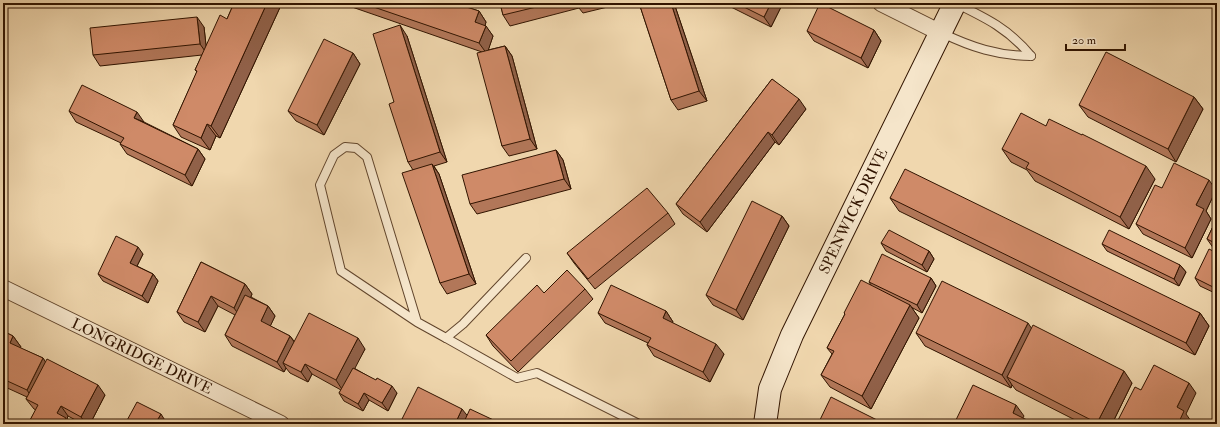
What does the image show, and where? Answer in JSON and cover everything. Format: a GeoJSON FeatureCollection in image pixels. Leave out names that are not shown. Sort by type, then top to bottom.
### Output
{"type":"FeatureCollection","features":[{"type":"Feature","properties":{"kind":"street"},"geometry":{"type":"LineString","coordinates":[[881,3],[941,33]]}},
{"type":"Feature","properties":{"kind":"street","name":"SPENWICK DRIVE"},"geometry":{"type":"LineString","coordinates":[[765,424],[770,389],[792,335],[955,3]]}},
{"type":"Feature","properties":{"kind":"street","name":"LONGRIDGE DRIVE"},"geometry":{"type":"LineString","coordinates":[[3,288],[281,424]]}},
{"type":"Feature","properties":{"kind":"lane"},"geometry":{"type":"LineString","coordinates":[[941,33],[971,47],[986,51],[1012,56],[1031,56],[1008,31],[955,3]]}},
{"type":"Feature","properties":{"kind":"lane"},"geometry":{"type":"LineString","coordinates":[[417,322],[367,157],[356,148],[345,147],[334,155],[320,184],[341,271],[417,322],[517,378],[537,373],[639,424]]}},
{"type":"Feature","properties":{"kind":"lane"},"geometry":{"type":"LineString","coordinates":[[446,338],[463,324],[526,258]]}},
{"type":"Feature","properties":{"kind":"building"},"geometry":{"type":"Polygon","coordinates":[[[234,3],[267,3],[211,126],[207,124],[201,138],[173,125],[197,71],[195,70],[220,15],[227,19],[234,3]]]}},
{"type":"Feature","properties":{"kind":"building"},"geometry":{"type":"Polygon","coordinates":[[[362,3],[454,3],[479,11],[475,22],[486,26],[479,43],[362,3]]]}},
{"type":"Feature","properties":{"kind":"building"},"geometry":{"type":"Polygon","coordinates":[[[500,3],[553,3],[503,15],[500,3]]]}},
{"type":"Feature","properties":{"kind":"building"},"geometry":{"type":"Polygon","coordinates":[[[639,3],[671,3],[699,91],[671,100],[639,3]]]}},
{"type":"Feature","properties":{"kind":"building"},"geometry":{"type":"Polygon","coordinates":[[[736,3],[771,3],[764,17],[736,3]]]}},
{"type":"Feature","properties":{"kind":"building"},"geometry":{"type":"Polygon","coordinates":[[[820,3],[874,30],[861,58],[807,31],[820,3]]]}},
{"type":"Feature","properties":{"kind":"building"},"geometry":{"type":"Polygon","coordinates":[[[197,17],[200,44],[93,55],[90,28],[197,17]]]}},
{"type":"Feature","properties":{"kind":"building"},"geometry":{"type":"Polygon","coordinates":[[[400,25],[440,152],[408,162],[389,104],[394,102],[373,34],[400,25]]]}},
{"type":"Feature","properties":{"kind":"building"},"geometry":{"type":"Polygon","coordinates":[[[324,39],[353,53],[317,125],[288,111],[324,39]]]}},
{"type":"Feature","properties":{"kind":"building"},"geometry":{"type":"Polygon","coordinates":[[[505,46],[530,139],[502,146],[477,53],[505,46]]]}},
{"type":"Feature","properties":{"kind":"building"},"geometry":{"type":"Polygon","coordinates":[[[1106,52],[1194,97],[1168,149],[1079,105],[1106,52]]]}},
{"type":"Feature","properties":{"kind":"building"},"geometry":{"type":"Polygon","coordinates":[[[772,79],[799,99],[772,135],[768,132],[700,222],[676,204],[772,79]]]}},
{"type":"Feature","properties":{"kind":"building"},"geometry":{"type":"Polygon","coordinates":[[[82,85],[137,112],[134,118],[198,149],[185,175],[120,144],[124,138],[69,111],[82,85]]]}},
{"type":"Feature","properties":{"kind":"building"},"geometry":{"type":"Polygon","coordinates":[[[1021,113],[1046,126],[1049,119],[1146,166],[1120,217],[1026,168],[1029,163],[1002,149],[1021,113]]]}},
{"type":"Feature","properties":{"kind":"building"},"geometry":{"type":"Polygon","coordinates":[[[556,150],[564,179],[470,204],[462,175],[556,150]]]}},
{"type":"Feature","properties":{"kind":"building"},"geometry":{"type":"Polygon","coordinates":[[[1174,163],[1209,180],[1196,205],[1204,209],[1185,248],[1136,224],[1155,185],[1162,188],[1174,163]]]}},
{"type":"Feature","properties":{"kind":"building"},"geometry":{"type":"Polygon","coordinates":[[[432,164],[469,274],[440,283],[402,173],[432,164]]]}},
{"type":"Feature","properties":{"kind":"building"},"geometry":{"type":"Polygon","coordinates":[[[905,169],[1200,313],[1186,343],[890,198],[905,169]]]}},
{"type":"Feature","properties":{"kind":"building"},"geometry":{"type":"Polygon","coordinates":[[[647,188],[668,213],[588,279],[567,253],[647,188]]]}},
{"type":"Feature","properties":{"kind":"building"},"geometry":{"type":"Polygon","coordinates":[[[752,201],[782,216],[736,310],[706,295],[752,201]]]}},
{"type":"Feature","properties":{"kind":"building"},"geometry":{"type":"Polygon","coordinates":[[[1217,218],[1217,244],[1207,239],[1217,218]]]}},
{"type":"Feature","properties":{"kind":"building"},"geometry":{"type":"Polygon","coordinates":[[[889,230],[929,251],[922,265],[881,243],[889,230]]]}},
{"type":"Feature","properties":{"kind":"building"},"geometry":{"type":"Polygon","coordinates":[[[1109,230],[1180,265],[1174,279],[1102,244],[1109,230]]]}},
{"type":"Feature","properties":{"kind":"building"},"geometry":{"type":"Polygon","coordinates":[[[116,236],[138,247],[130,263],[153,274],[142,296],[98,274],[116,236]]]}},
{"type":"Feature","properties":{"kind":"building"},"geometry":{"type":"Polygon","coordinates":[[[1209,249],[1217,253],[1217,289],[1195,278],[1209,249]]]}},
{"type":"Feature","properties":{"kind":"building"},"geometry":{"type":"Polygon","coordinates":[[[882,254],[931,278],[917,305],[869,282],[882,254]]]}},
{"type":"Feature","properties":{"kind":"building"},"geometry":{"type":"Polygon","coordinates":[[[201,262],[245,284],[234,308],[211,296],[198,322],[177,312],[201,262]]]}},
{"type":"Feature","properties":{"kind":"building"},"geometry":{"type":"Polygon","coordinates":[[[567,270],[585,289],[511,361],[486,335],[537,285],[544,293],[567,270]]]}},
{"type":"Feature","properties":{"kind":"building"},"geometry":{"type":"Polygon","coordinates":[[[861,280],[910,305],[862,396],[821,375],[834,351],[827,348],[861,280]]]}},
{"type":"Feature","properties":{"kind":"building"},"geometry":{"type":"Polygon","coordinates":[[[942,281],[1028,323],[1002,375],[916,333],[942,281]]]}},
{"type":"Feature","properties":{"kind":"building"},"geometry":{"type":"Polygon","coordinates":[[[611,285],[666,311],[663,318],[716,344],[703,372],[647,345],[651,338],[598,313],[611,285]]]}},
{"type":"Feature","properties":{"kind":"building"},"geometry":{"type":"Polygon","coordinates":[[[245,295],[268,306],[261,321],[290,336],[277,362],[225,335],[245,295]]]}},
{"type":"Feature","properties":{"kind":"building"},"geometry":{"type":"Polygon","coordinates":[[[309,313],[358,338],[336,380],[305,364],[301,372],[283,363],[309,313]]]}},
{"type":"Feature","properties":{"kind":"building"},"geometry":{"type":"Polygon","coordinates":[[[1033,325],[1124,371],[1097,423],[1007,377],[1033,325]]]}},
{"type":"Feature","properties":{"kind":"building"},"geometry":{"type":"Polygon","coordinates":[[[3,331],[13,336],[10,343],[43,358],[27,390],[3,379],[3,331]]]}},
{"type":"Feature","properties":{"kind":"building"},"geometry":{"type":"Polygon","coordinates":[[[47,359],[98,385],[81,417],[61,406],[57,413],[66,418],[63,424],[33,424],[29,422],[38,405],[26,399],[47,359]]]}},
{"type":"Feature","properties":{"kind":"building"},"geometry":{"type":"Polygon","coordinates":[[[1154,365],[1189,383],[1177,407],[1184,411],[1178,424],[1116,424],[1135,387],[1141,390],[1154,365]]]}},
{"type":"Feature","properties":{"kind":"building"},"geometry":{"type":"Polygon","coordinates":[[[353,368],[376,380],[377,378],[392,386],[382,403],[364,393],[358,404],[339,393],[353,368]]]}},
{"type":"Feature","properties":{"kind":"building"},"geometry":{"type":"Polygon","coordinates":[[[973,385],[1016,405],[1013,413],[1035,424],[954,424],[973,385]]]}},
{"type":"Feature","properties":{"kind":"building"},"geometry":{"type":"Polygon","coordinates":[[[418,387],[462,409],[455,424],[413,424],[402,419],[418,387]]]}},
{"type":"Feature","properties":{"kind":"building"},"geometry":{"type":"Polygon","coordinates":[[[831,397],[885,424],[818,424],[831,397]]]}},
{"type":"Feature","properties":{"kind":"building"},"geometry":{"type":"Polygon","coordinates":[[[137,402],[161,414],[155,424],[125,424],[137,402]]]}},
{"type":"Feature","properties":{"kind":"building"},"geometry":{"type":"Polygon","coordinates":[[[470,409],[502,424],[463,424],[470,409]]]}}]}
